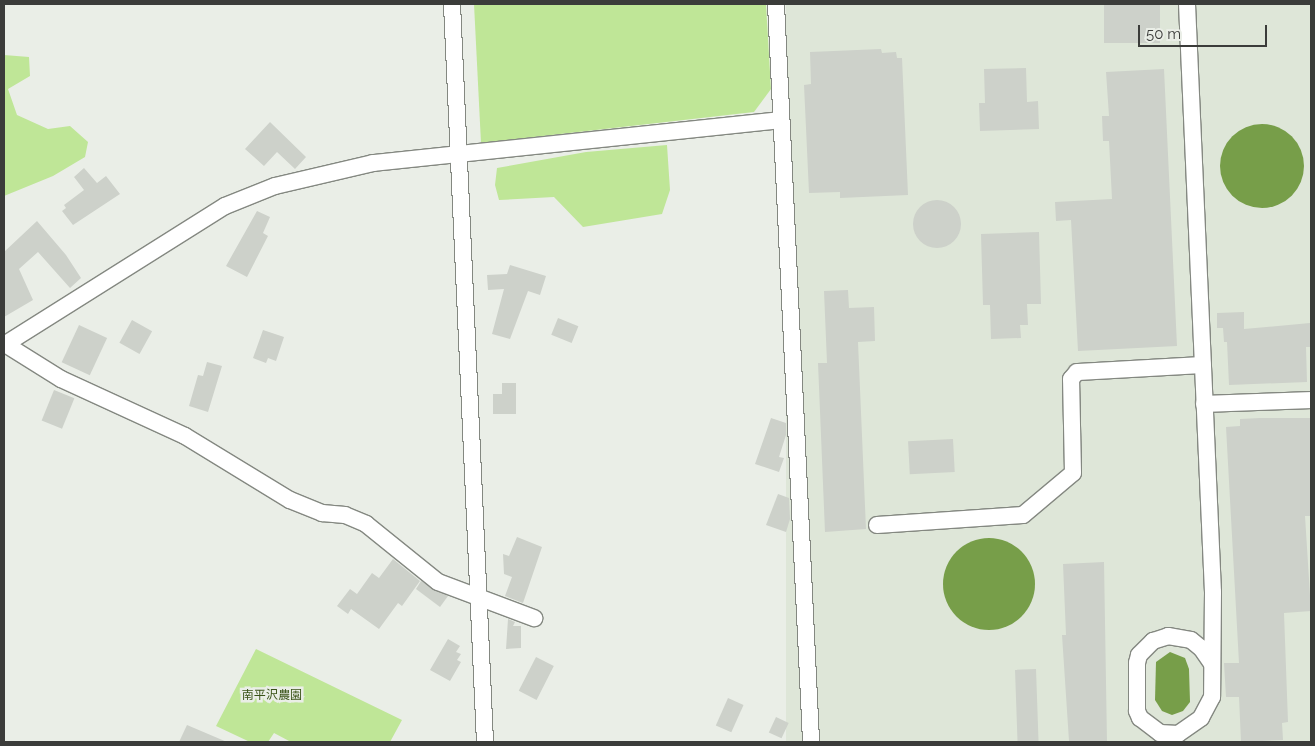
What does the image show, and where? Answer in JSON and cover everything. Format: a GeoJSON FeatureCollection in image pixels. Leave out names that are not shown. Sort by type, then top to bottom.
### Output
{"type":"FeatureCollection","features":[{"type":"Feature","properties":{"kind":"street"},"geometry":{"type":"LineString","coordinates":[[452,4],[485,742]]}},
{"type":"Feature","properties":{"kind":"street"},"geometry":{"type":"LineString","coordinates":[[776,4],[811,742]]}},
{"type":"Feature","properties":{"kind":"street"},"geometry":{"type":"LineString","coordinates":[[1187,4],[1213,592],[1212,696],[1208,708],[1193,726],[1169,738],[1146,725],[1137,711],[1140,655],[1153,641],[1178,637],[1201,648],[1212,664]]}},
{"type":"Feature","properties":{"kind":"street"},"geometry":{"type":"LineString","coordinates":[[534,618],[438,582],[366,524],[345,515],[322,513],[290,500],[185,436],[62,379],[5,344],[225,206],[320,174],[373,163],[458,152],[781,120]]}},
{"type":"Feature","properties":{"kind":"street"},"geometry":{"type":"LineString","coordinates":[[877,525],[1023,515],[1074,473],[1071,379],[1076,372],[1203,365]]}},
{"type":"Feature","properties":{"kind":"street"},"geometry":{"type":"LineString","coordinates":[[1204,404],[1311,400]]}},
{"type":"Feature","properties":{"kind":"shaded area"},"geometry":{"type":"Polygon","coordinates":[[[786,4],[1311,4],[1311,742],[786,742],[786,4]]]}},
{"type":"Feature","properties":{"kind":"shaded area"},"geometry":{"type":"Polygon","coordinates":[[[1262,124],[1285,131],[1297,143],[1304,166],[1297,189],[1285,201],[1262,208],[1239,201],[1227,189],[1220,166],[1227,143],[1239,131],[1262,124]]]}},
{"type":"Feature","properties":{"kind":"shaded area"},"geometry":{"type":"Polygon","coordinates":[[[989,538],[998,539],[1015,546],[1027,558],[1034,575],[1034,593],[1027,610],[1015,622],[998,629],[989,630],[980,629],[963,622],[951,610],[944,593],[943,584],[944,575],[951,558],[963,546],[980,539],[989,538]]]}},
{"type":"Feature","properties":{"kind":"shaded area"},"geometry":{"type":"Polygon","coordinates":[[[1170,652],[1185,658],[1189,669],[1190,702],[1183,711],[1172,715],[1162,711],[1155,700],[1156,662],[1170,652]]]}},
{"type":"Feature","properties":{"kind":"green space"},"geometry":{"type":"Polygon","coordinates":[[[474,4],[766,4],[771,89],[754,112],[481,143],[474,4]]]}},
{"type":"Feature","properties":{"kind":"green space"},"geometry":{"type":"Polygon","coordinates":[[[4,55],[29,57],[30,76],[8,89],[17,115],[48,129],[70,126],[88,142],[85,157],[53,176],[4,196],[4,55]]]}},
{"type":"Feature","properties":{"kind":"green space"},"geometry":{"type":"Polygon","coordinates":[[[667,145],[670,190],[662,214],[583,227],[554,197],[499,200],[495,185],[497,168],[586,152],[667,145]]]}},
{"type":"Feature","properties":{"kind":"green space","name":"南平沢農園"},"geometry":{"type":"Polygon","coordinates":[[[256,649],[402,720],[390,742],[291,742],[274,733],[268,742],[250,742],[216,726],[256,649]]]}},
{"type":"Feature","properties":{"kind":"building"},"geometry":{"type":"Polygon","coordinates":[[[1104,4],[1160,4],[1160,43],[1104,43],[1104,4]]]}},
{"type":"Feature","properties":{"kind":"building"},"geometry":{"type":"Polygon","coordinates":[[[881,49],[882,53],[896,52],[897,58],[902,58],[908,195],[840,198],[840,192],[809,193],[804,85],[811,84],[810,52],[881,49]]]}},
{"type":"Feature","properties":{"kind":"building"},"geometry":{"type":"Polygon","coordinates":[[[1026,68],[1027,102],[1038,101],[1039,129],[980,131],[979,103],[985,103],[984,69],[1026,68]]]}},
{"type":"Feature","properties":{"kind":"building"},"geometry":{"type":"Polygon","coordinates":[[[1164,69],[1177,346],[1078,351],[1071,220],[1056,221],[1055,202],[1112,199],[1109,141],[1103,141],[1102,116],[1109,116],[1106,72],[1164,69]]]}},
{"type":"Feature","properties":{"kind":"building"},"geometry":{"type":"Polygon","coordinates":[[[270,122],[306,157],[295,169],[277,152],[264,166],[245,149],[270,122]]]}},
{"type":"Feature","properties":{"kind":"building"},"geometry":{"type":"Polygon","coordinates":[[[84,168],[97,183],[106,176],[120,194],[73,225],[62,211],[66,208],[64,205],[84,190],[74,177],[84,168]]]}},
{"type":"Feature","properties":{"kind":"building"},"geometry":{"type":"Polygon","coordinates":[[[937,200],[946,202],[954,207],[959,215],[961,224],[959,233],[954,241],[946,246],[937,248],[928,246],[920,241],[915,233],[913,224],[915,215],[920,207],[928,202],[937,200]]]}},
{"type":"Feature","properties":{"kind":"building"},"geometry":{"type":"Polygon","coordinates":[[[257,211],[270,217],[263,233],[268,236],[247,277],[226,266],[257,211]]]}},
{"type":"Feature","properties":{"kind":"building"},"geometry":{"type":"Polygon","coordinates":[[[37,221],[66,255],[81,278],[70,288],[38,252],[19,269],[33,300],[4,317],[4,252],[37,221]]]}},
{"type":"Feature","properties":{"kind":"building"},"geometry":{"type":"Polygon","coordinates":[[[1039,232],[1041,304],[1027,304],[1028,325],[1020,325],[1021,338],[991,339],[990,305],[983,305],[981,234],[1039,232]]]}},
{"type":"Feature","properties":{"kind":"building"},"geometry":{"type":"Polygon","coordinates":[[[510,265],[546,276],[540,295],[528,291],[510,339],[492,334],[504,289],[488,290],[487,275],[507,274],[510,265]]]}},
{"type":"Feature","properties":{"kind":"building"},"geometry":{"type":"Polygon","coordinates":[[[848,290],[849,308],[874,307],[875,341],[858,342],[866,529],[825,532],[818,363],[827,363],[824,291],[848,290]]]}},
{"type":"Feature","properties":{"kind":"building"},"geometry":{"type":"Polygon","coordinates":[[[1244,312],[1244,329],[1310,323],[1311,347],[1306,347],[1307,382],[1229,385],[1227,342],[1224,342],[1223,328],[1217,328],[1217,313],[1244,312]]]}},
{"type":"Feature","properties":{"kind":"building"},"geometry":{"type":"Polygon","coordinates":[[[558,318],[578,326],[572,343],[551,335],[558,318]]]}},
{"type":"Feature","properties":{"kind":"building"},"geometry":{"type":"Polygon","coordinates":[[[132,320],[152,331],[140,354],[119,343],[132,320]]]}},
{"type":"Feature","properties":{"kind":"building"},"geometry":{"type":"Polygon","coordinates":[[[79,325],[107,338],[90,375],[62,362],[79,325]]]}},
{"type":"Feature","properties":{"kind":"building"},"geometry":{"type":"Polygon","coordinates":[[[263,330],[284,337],[276,361],[268,358],[266,363],[253,358],[263,330]]]}},
{"type":"Feature","properties":{"kind":"building"},"geometry":{"type":"Polygon","coordinates":[[[207,362],[222,366],[208,412],[189,406],[198,375],[203,376],[207,362]]]}},
{"type":"Feature","properties":{"kind":"building"},"geometry":{"type":"Polygon","coordinates":[[[502,383],[516,383],[516,414],[493,414],[493,394],[502,394],[502,383]]]}},
{"type":"Feature","properties":{"kind":"building"},"geometry":{"type":"Polygon","coordinates":[[[54,390],[74,398],[62,429],[42,421],[54,390]]]}},
{"type":"Feature","properties":{"kind":"building"},"geometry":{"type":"Polygon","coordinates":[[[771,418],[786,423],[786,435],[779,457],[784,458],[779,472],[755,464],[771,418]]]}},
{"type":"Feature","properties":{"kind":"building"},"geometry":{"type":"Polygon","coordinates":[[[1310,418],[1310,516],[1305,516],[1311,611],[1284,613],[1288,722],[1282,723],[1283,740],[1241,742],[1239,697],[1226,697],[1224,663],[1239,663],[1226,427],[1240,426],[1240,419],[1310,418]]]}},
{"type":"Feature","properties":{"kind":"building"},"geometry":{"type":"Polygon","coordinates":[[[953,439],[955,472],[910,474],[908,441],[953,439]]]}},
{"type":"Feature","properties":{"kind":"building"},"geometry":{"type":"Polygon","coordinates":[[[778,494],[789,498],[790,519],[786,532],[766,525],[778,494]]]}},
{"type":"Feature","properties":{"kind":"building"},"geometry":{"type":"Polygon","coordinates":[[[517,537],[542,547],[523,603],[505,596],[512,577],[504,574],[503,554],[509,556],[517,537]]]}},
{"type":"Feature","properties":{"kind":"building"},"geometry":{"type":"Polygon","coordinates":[[[393,559],[420,581],[402,606],[398,603],[379,629],[351,609],[348,614],[337,606],[350,589],[357,594],[372,573],[379,578],[393,559]]]}},
{"type":"Feature","properties":{"kind":"building"},"geometry":{"type":"Polygon","coordinates":[[[1104,562],[1107,742],[1069,741],[1062,635],[1066,635],[1063,564],[1104,562]]]}},
{"type":"Feature","properties":{"kind":"building"},"geometry":{"type":"Polygon","coordinates":[[[421,581],[448,596],[440,607],[416,589],[421,581]]]}},
{"type":"Feature","properties":{"kind":"building"},"geometry":{"type":"Polygon","coordinates":[[[508,619],[515,622],[513,626],[521,626],[521,648],[506,649],[508,619]]]}},
{"type":"Feature","properties":{"kind":"building"},"geometry":{"type":"Polygon","coordinates":[[[448,639],[460,646],[456,652],[461,654],[457,660],[461,662],[450,681],[430,670],[448,639]]]}},
{"type":"Feature","properties":{"kind":"building"},"geometry":{"type":"Polygon","coordinates":[[[536,657],[554,666],[537,700],[519,691],[536,657]]]}},
{"type":"Feature","properties":{"kind":"building"},"geometry":{"type":"Polygon","coordinates":[[[1036,669],[1039,742],[1018,742],[1015,670],[1036,669]]]}},
{"type":"Feature","properties":{"kind":"building"},"geometry":{"type":"Polygon","coordinates":[[[728,698],[744,705],[731,732],[716,725],[728,698]]]}},
{"type":"Feature","properties":{"kind":"building"},"geometry":{"type":"Polygon","coordinates":[[[776,717],[789,723],[782,738],[769,732],[776,717]]]}},
{"type":"Feature","properties":{"kind":"building"},"geometry":{"type":"Polygon","coordinates":[[[187,725],[227,742],[179,742],[187,725]]]}}]}
